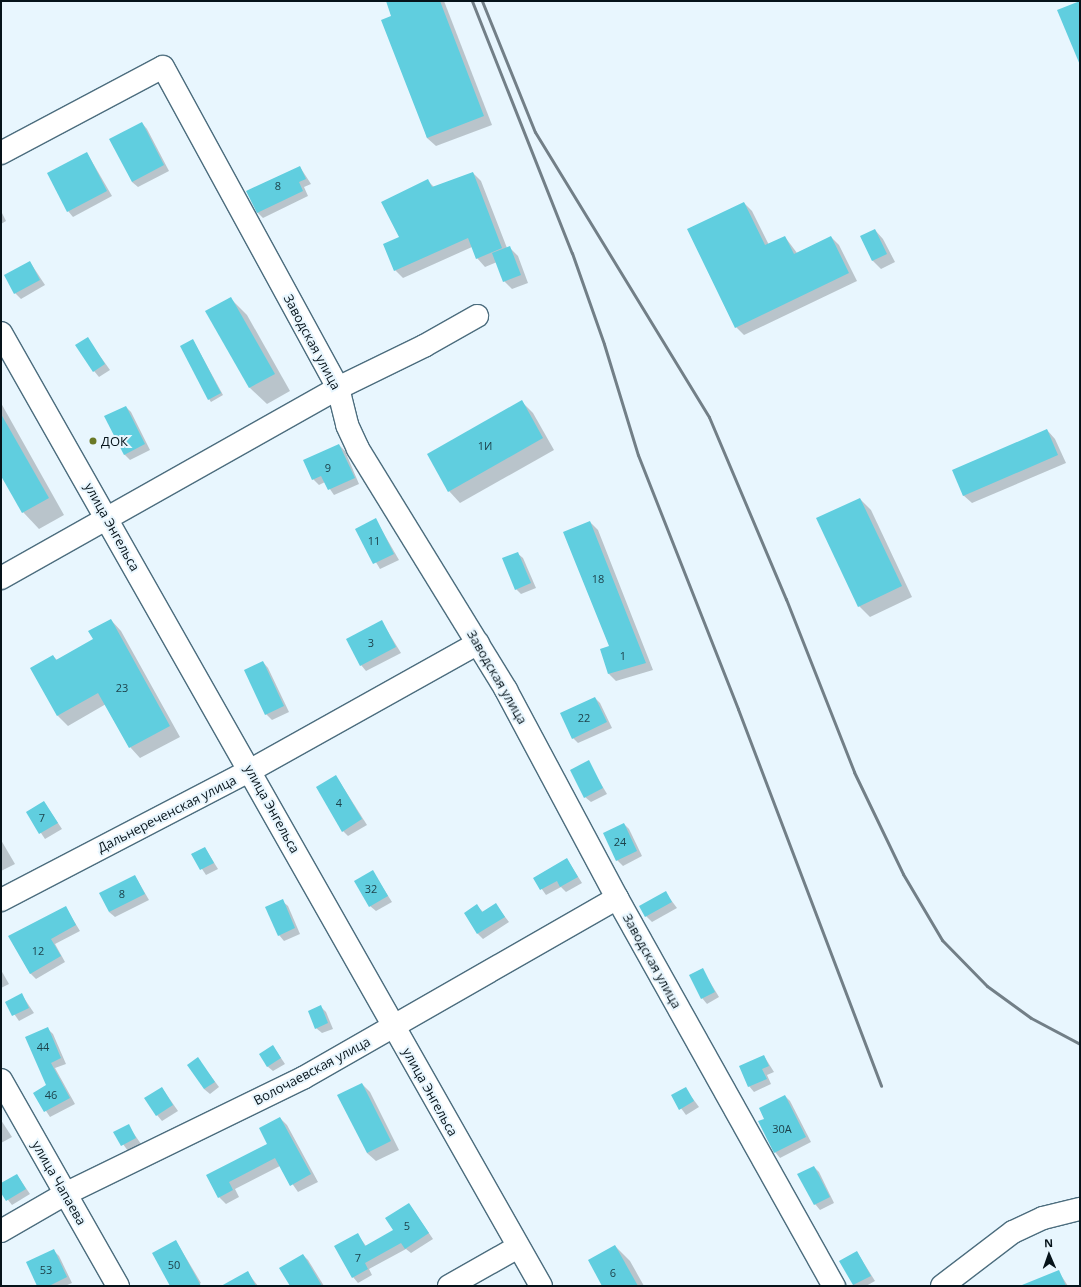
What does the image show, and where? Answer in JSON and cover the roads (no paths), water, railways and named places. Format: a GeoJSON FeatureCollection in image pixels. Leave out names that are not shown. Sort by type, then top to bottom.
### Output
{"type":"FeatureCollection","features":[{"type":"Feature","properties":{"kind":"street","name":"Заводская улица"},"geometry":{"type":"LineString","coordinates":[[1,153],[163,67],[338,388],[347,425],[358,449],[478,644],[617,898],[834,1286]]}},
{"type":"Feature","properties":{"kind":"street"},"geometry":{"type":"LineString","coordinates":[[1,578],[106,517],[338,388],[424,346],[478,316]]}},
{"type":"Feature","properties":{"kind":"street","name":"улица Энгельса"},"geometry":{"type":"LineString","coordinates":[[1,333],[251,770],[393,1027],[541,1286]]}},
{"type":"Feature","properties":{"kind":"street","name":"Дальнереченская улица"},"geometry":{"type":"LineString","coordinates":[[1,900],[251,770],[478,644]]}},
{"type":"Feature","properties":{"kind":"street","name":"Волочаевская улица"},"geometry":{"type":"LineString","coordinates":[[1,1231],[65,1194],[303,1078],[617,898]]}},
{"type":"Feature","properties":{"kind":"street","name":"улица Чапаева"},"geometry":{"type":"LineString","coordinates":[[1,1080],[118,1286]]}},
{"type":"Feature","properties":{"kind":"street"},"geometry":{"type":"LineString","coordinates":[[942,1286],[1013,1232],[1043,1218],[1080,1209]]}},
{"type":"Feature","properties":{"kind":"street"},"geometry":{"type":"LineString","coordinates":[[449,1286],[518,1247]]}},
{"type":"Feature","properties":{"kind":"railway"},"geometry":{"type":"LineString","coordinates":[[472,1],[572,253],[604,344],[638,455],[738,709],[881,1086]]}},
{"type":"Feature","properties":{"kind":"railway"},"geometry":{"type":"LineString","coordinates":[[482,1],[535,132],[709,417],[786,599],[854,772],[903,874],[942,940],[987,986],[1031,1018],[1080,1044]]}},
{"type":"Feature","properties":{"kind":"place","name":"ДОК"},"geometry":{"type":"Point","coordinates":[93,441]}}]}
